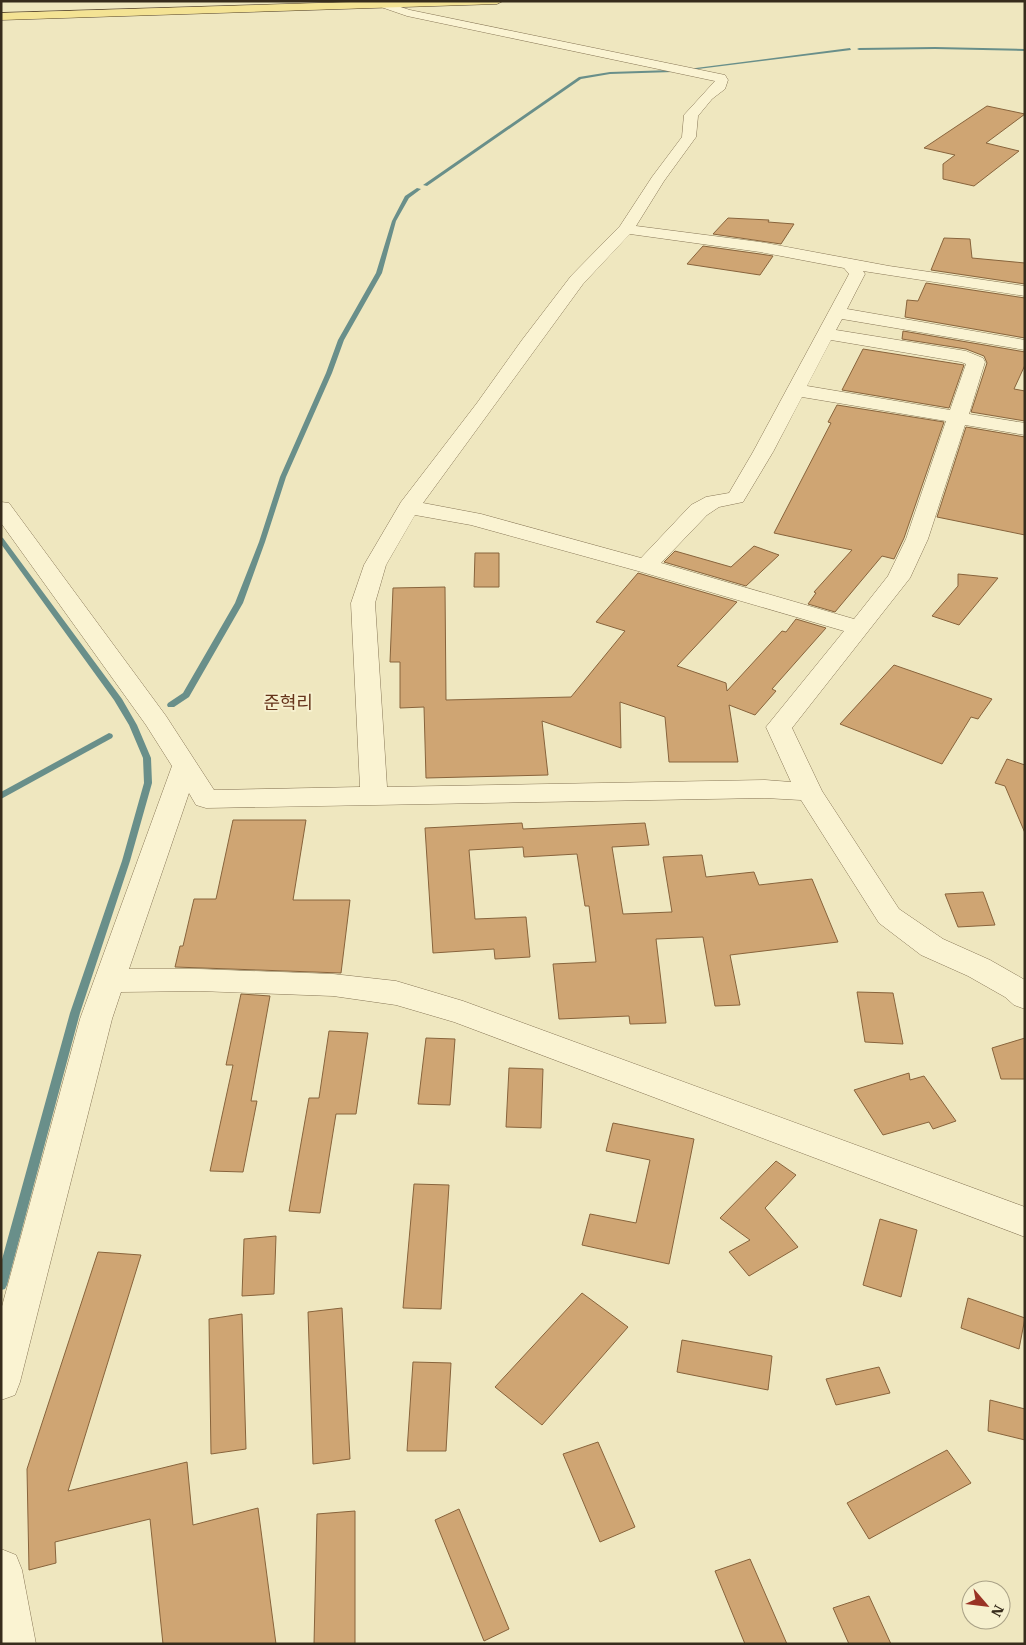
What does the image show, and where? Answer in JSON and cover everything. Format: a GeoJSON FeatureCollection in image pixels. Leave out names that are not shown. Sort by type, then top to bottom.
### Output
{"type":"FeatureCollection","features":[{"type":"Feature","properties":{"kind":"main road"},"geometry":{"type":"LineString","coordinates":[[1,17],[497,1]]}},
{"type":"Feature","properties":{"kind":"street"},"geometry":{"type":"LineString","coordinates":[[374,796],[363,603],[375,565],[409,507],[484,407],[528,344],[577,280],[626,229],[657,180],[689,137],[690,116],[707,96],[720,86],[722,80],[720,78],[407,13],[385,5]]}},
{"type":"Feature","properties":{"kind":"street"},"geometry":{"type":"LineString","coordinates":[[626,229],[760,247],[850,264],[1025,291]]}},
{"type":"Feature","properties":{"kind":"street"},"geometry":{"type":"LineString","coordinates":[[646,566],[699,510],[713,501],[736,498],[857,274],[850,264]]}},
{"type":"Feature","properties":{"kind":"street"},"geometry":{"type":"LineString","coordinates":[[831,324],[1025,344]]}},
{"type":"Feature","properties":{"kind":"street"},"geometry":{"type":"LineString","coordinates":[[831,324],[966,357],[976,362],[917,539],[898,578],[860,628],[778,727],[809,792],[889,916],[932,947],[979,968],[1016,989],[1025,997]]}},
{"type":"Feature","properties":{"kind":"street"},"geometry":{"type":"LineString","coordinates":[[796,390],[1025,429]]}},
{"type":"Feature","properties":{"kind":"street"},"geometry":{"type":"LineString","coordinates":[[409,507],[473,519],[646,566],[860,628]]}},
{"type":"Feature","properties":{"kind":"street"},"geometry":{"type":"LineString","coordinates":[[1,508],[157,722],[206,800],[765,789],[809,792]]}},
{"type":"Feature","properties":{"kind":"street"},"geometry":{"type":"LineString","coordinates":[[1,1382],[96,1019],[184,767]]}},
{"type":"Feature","properties":{"kind":"street"},"geometry":{"type":"LineString","coordinates":[[108,981],[199,980],[314,984],[396,993],[463,1013],[1025,1222]]}},
{"type":"Feature","properties":{"kind":"street"},"geometry":{"type":"LineString","coordinates":[[1,1570],[14,1644]]}},
{"type":"Feature","properties":{"kind":"building"},"geometry":{"type":"Polygon","coordinates":[[[987,106],[1025,114],[986,143],[1019,151],[974,186],[943,179],[943,164],[955,155],[924,148],[987,106]]]}},
{"type":"Feature","properties":{"kind":"building"},"geometry":{"type":"Polygon","coordinates":[[[728,218],[769,220],[768,222],[794,224],[781,244],[713,234],[728,218]]]}},
{"type":"Feature","properties":{"kind":"building"},"geometry":{"type":"Polygon","coordinates":[[[944,238],[970,239],[972,258],[1025,263],[1025,284],[931,270],[944,238]]]}},
{"type":"Feature","properties":{"kind":"building"},"geometry":{"type":"Polygon","coordinates":[[[703,246],[773,256],[760,275],[687,264],[703,246]]]}},
{"type":"Feature","properties":{"kind":"building"},"geometry":{"type":"Polygon","coordinates":[[[926,283],[1025,298],[1025,338],[905,317],[907,300],[918,301],[926,283]]]}},
{"type":"Feature","properties":{"kind":"building"},"geometry":{"type":"Polygon","coordinates":[[[903,331],[1025,352],[1025,365],[1014,389],[1025,391],[1025,421],[971,412],[987,363],[984,356],[966,349],[902,339],[903,331]]]}},
{"type":"Feature","properties":{"kind":"building"},"geometry":{"type":"Polygon","coordinates":[[[863,349],[964,365],[949,408],[842,390],[863,349]]]}},
{"type":"Feature","properties":{"kind":"building"},"geometry":{"type":"Polygon","coordinates":[[[837,405],[944,422],[904,538],[894,559],[882,556],[835,612],[808,604],[816,593],[814,592],[852,550],[774,533],[831,423],[828,422],[837,405]]]}},
{"type":"Feature","properties":{"kind":"building"},"geometry":{"type":"Polygon","coordinates":[[[966,427],[1025,437],[1025,535],[937,517],[966,427]]]}},
{"type":"Feature","properties":{"kind":"building"},"geometry":{"type":"Polygon","coordinates":[[[754,546],[779,555],[746,586],[664,562],[675,551],[731,567],[754,546]]]}},
{"type":"Feature","properties":{"kind":"building"},"geometry":{"type":"Polygon","coordinates":[[[475,553],[499,553],[499,587],[474,587],[475,553]]]}},
{"type":"Feature","properties":{"kind":"building"},"geometry":{"type":"Polygon","coordinates":[[[638,573],[737,602],[677,666],[726,683],[727,691],[782,631],[786,632],[796,619],[826,628],[772,689],[776,691],[755,715],[729,705],[738,762],[669,762],[665,717],[620,702],[621,748],[542,721],[548,775],[426,778],[424,707],[400,708],[400,662],[390,662],[393,588],[445,587],[446,700],[571,697],[625,631],[596,622],[638,573]]]}},
{"type":"Feature","properties":{"kind":"building"},"geometry":{"type":"Polygon","coordinates":[[[958,574],[998,578],[959,625],[932,616],[958,586],[958,574]]]}},
{"type":"Feature","properties":{"kind":"building"},"geometry":{"type":"Polygon","coordinates":[[[894,665],[992,699],[978,719],[971,717],[942,764],[840,724],[894,665]]]}},
{"type":"Feature","properties":{"kind":"building"},"geometry":{"type":"Polygon","coordinates":[[[1007,759],[1025,765],[1025,833],[1005,786],[995,783],[1007,759]]]}},
{"type":"Feature","properties":{"kind":"building"},"geometry":{"type":"Polygon","coordinates":[[[233,820],[306,820],[293,900],[350,900],[341,973],[175,967],[180,946],[183,946],[194,899],[216,899],[233,820]]]}},
{"type":"Feature","properties":{"kind":"building"},"geometry":{"type":"Polygon","coordinates":[[[522,823],[523,829],[645,823],[649,845],[612,847],[623,914],[672,912],[663,857],[702,855],[706,877],[754,872],[759,885],[812,879],[838,942],[730,955],[740,1005],[715,1006],[703,937],[656,939],[666,1023],[630,1024],[629,1016],[559,1019],[553,964],[596,962],[589,906],[585,906],[577,854],[524,857],[523,847],[469,850],[475,919],[526,917],[530,957],[495,959],[494,949],[433,953],[425,828],[522,823]]]}},
{"type":"Feature","properties":{"kind":"building"},"geometry":{"type":"Polygon","coordinates":[[[983,892],[995,925],[958,927],[945,894],[983,892]]]}},
{"type":"Feature","properties":{"kind":"building"},"geometry":{"type":"Polygon","coordinates":[[[857,992],[893,993],[903,1044],[865,1042],[857,992]]]}},
{"type":"Feature","properties":{"kind":"building"},"geometry":{"type":"Polygon","coordinates":[[[241,994],[270,996],[251,1101],[257,1101],[243,1172],[210,1171],[233,1065],[226,1065],[241,994]]]}},
{"type":"Feature","properties":{"kind":"building"},"geometry":{"type":"Polygon","coordinates":[[[329,1031],[368,1033],[356,1114],[336,1114],[320,1213],[289,1211],[309,1098],[319,1098],[329,1031]]]}},
{"type":"Feature","properties":{"kind":"building"},"geometry":{"type":"Polygon","coordinates":[[[426,1038],[455,1039],[450,1105],[418,1104],[426,1038]]]}},
{"type":"Feature","properties":{"kind":"building"},"geometry":{"type":"Polygon","coordinates":[[[1025,1038],[1025,1079],[1001,1079],[992,1048],[1025,1038]]]}},
{"type":"Feature","properties":{"kind":"building"},"geometry":{"type":"Polygon","coordinates":[[[509,1068],[543,1069],[541,1128],[506,1127],[509,1068]]]}},
{"type":"Feature","properties":{"kind":"building"},"geometry":{"type":"Polygon","coordinates":[[[909,1073],[910,1080],[924,1076],[956,1121],[933,1129],[929,1122],[883,1135],[854,1090],[909,1073]]]}},
{"type":"Feature","properties":{"kind":"building"},"geometry":{"type":"Polygon","coordinates":[[[613,1123],[694,1139],[669,1264],[582,1245],[590,1214],[636,1223],[650,1160],[606,1151],[613,1123]]]}},
{"type":"Feature","properties":{"kind":"building"},"geometry":{"type":"Polygon","coordinates":[[[776,1161],[796,1175],[765,1208],[798,1247],[749,1276],[729,1252],[750,1240],[720,1218],[776,1161]]]}},
{"type":"Feature","properties":{"kind":"building"},"geometry":{"type":"Polygon","coordinates":[[[414,1184],[449,1185],[441,1309],[403,1308],[414,1184]]]}},
{"type":"Feature","properties":{"kind":"building"},"geometry":{"type":"Polygon","coordinates":[[[880,1219],[917,1230],[901,1297],[863,1285],[880,1219]]]}},
{"type":"Feature","properties":{"kind":"building"},"geometry":{"type":"Polygon","coordinates":[[[276,1236],[274,1294],[242,1296],[244,1239],[276,1236]]]}},
{"type":"Feature","properties":{"kind":"building"},"geometry":{"type":"Polygon","coordinates":[[[98,1252],[141,1255],[68,1491],[187,1462],[193,1525],[258,1508],[276,1644],[163,1644],[150,1519],[55,1542],[56,1563],[29,1570],[27,1469],[98,1252]]]}},
{"type":"Feature","properties":{"kind":"building"},"geometry":{"type":"Polygon","coordinates":[[[582,1293],[628,1327],[542,1425],[495,1387],[582,1293]]]}},
{"type":"Feature","properties":{"kind":"building"},"geometry":{"type":"Polygon","coordinates":[[[968,1298],[1025,1318],[1019,1349],[961,1328],[968,1298]]]}},
{"type":"Feature","properties":{"kind":"building"},"geometry":{"type":"Polygon","coordinates":[[[342,1308],[350,1459],[313,1464],[308,1312],[342,1308]]]}},
{"type":"Feature","properties":{"kind":"building"},"geometry":{"type":"Polygon","coordinates":[[[242,1314],[246,1449],[211,1454],[209,1319],[242,1314]]]}},
{"type":"Feature","properties":{"kind":"building"},"geometry":{"type":"Polygon","coordinates":[[[682,1340],[772,1356],[768,1390],[677,1372],[682,1340]]]}},
{"type":"Feature","properties":{"kind":"building"},"geometry":{"type":"Polygon","coordinates":[[[413,1362],[451,1363],[446,1451],[407,1451],[413,1362]]]}},
{"type":"Feature","properties":{"kind":"building"},"geometry":{"type":"Polygon","coordinates":[[[879,1367],[890,1393],[836,1405],[826,1379],[879,1367]]]}},
{"type":"Feature","properties":{"kind":"building"},"geometry":{"type":"Polygon","coordinates":[[[990,1400],[1025,1409],[1025,1440],[988,1431],[990,1400]]]}},
{"type":"Feature","properties":{"kind":"building"},"geometry":{"type":"Polygon","coordinates":[[[598,1442],[635,1527],[600,1542],[563,1454],[598,1442]]]}},
{"type":"Feature","properties":{"kind":"building"},"geometry":{"type":"Polygon","coordinates":[[[947,1450],[971,1483],[869,1539],[847,1503],[947,1450]]]}},
{"type":"Feature","properties":{"kind":"building"},"geometry":{"type":"Polygon","coordinates":[[[459,1509],[509,1629],[484,1641],[435,1520],[459,1509]]]}},
{"type":"Feature","properties":{"kind":"building"},"geometry":{"type":"Polygon","coordinates":[[[355,1511],[355,1644],[314,1644],[317,1514],[355,1511]]]}},
{"type":"Feature","properties":{"kind":"building"},"geometry":{"type":"Polygon","coordinates":[[[750,1559],[787,1644],[745,1644],[715,1571],[750,1559]]]}},
{"type":"Feature","properties":{"kind":"building"},"geometry":{"type":"Polygon","coordinates":[[[869,1596],[891,1644],[849,1644],[833,1608],[869,1596]]]}},
{"type":"Feature","properties":{"kind":"waterway"},"geometry":{"type":"LineString","coordinates":[[690,69],[850,49]]}},
{"type":"Feature","properties":{"kind":"waterway"},"geometry":{"type":"LineString","coordinates":[[859,49],[1025,50]]}},
{"type":"Feature","properties":{"kind":"waterway"},"geometry":{"type":"LineString","coordinates":[[425,185],[580,78],[610,73],[672,71]]}},
{"type":"Feature","properties":{"kind":"waterway"},"geometry":{"type":"LineString","coordinates":[[171,705],[186,695],[239,603],[262,542],[283,477],[329,373],[341,340],[379,273],[394,221],[407,197],[419,189]]}},
{"type":"Feature","properties":{"kind":"waterway"},"geometry":{"type":"LineString","coordinates":[[1,539],[118,699],[133,725],[147,758],[148,783],[126,861],[75,1013],[1,1285]]}},
{"type":"Feature","properties":{"kind":"waterway"},"geometry":{"type":"LineString","coordinates":[[1,796],[109,736]]}},
{"type":"Feature","properties":{"kind":"district","name":"준혁리"},"geometry":{"type":"Point","coordinates":[288,703]}}]}
